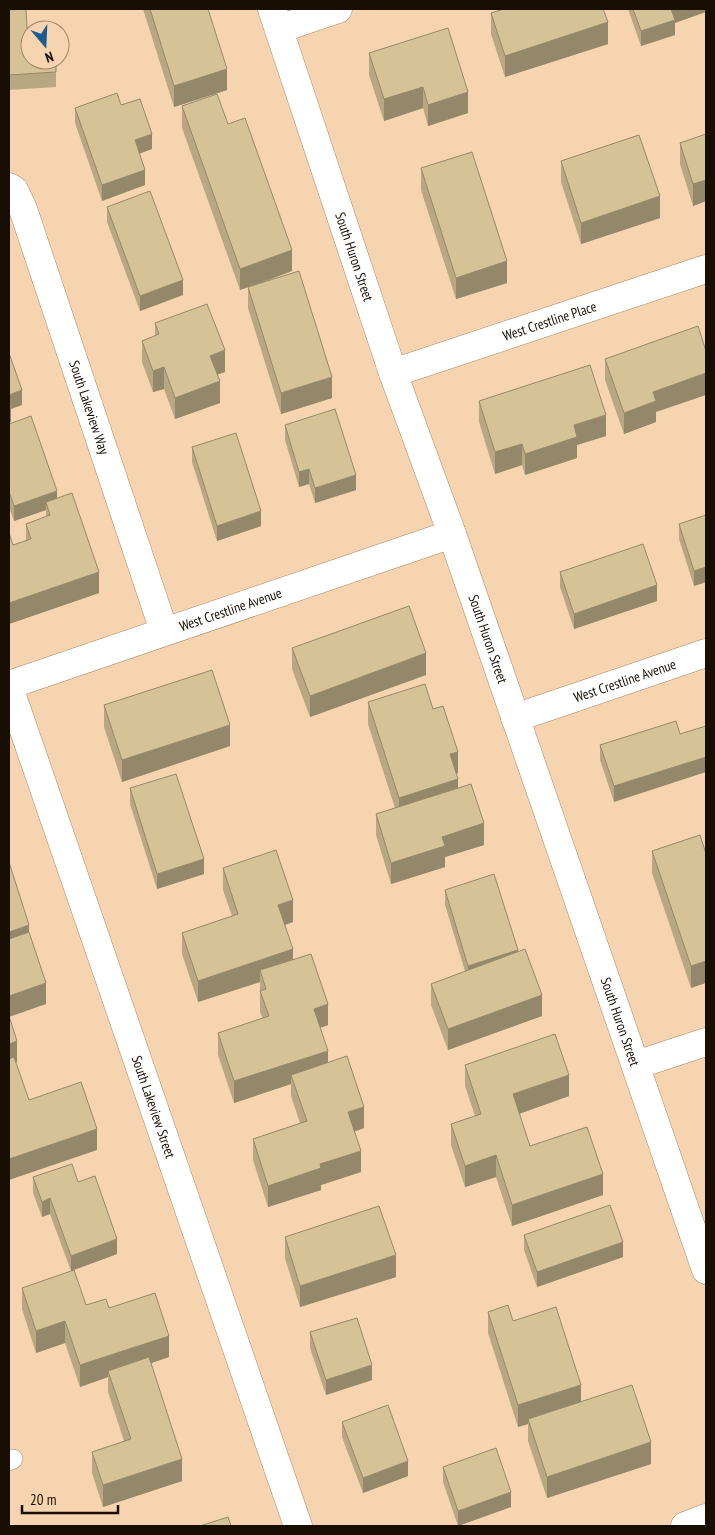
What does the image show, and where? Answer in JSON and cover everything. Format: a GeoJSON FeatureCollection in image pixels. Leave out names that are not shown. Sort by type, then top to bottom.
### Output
{"type":"FeatureCollection","features":[{"type":"Feature","properties":{"kind":"street"},"geometry":{"type":"LineString","coordinates":[[275,19],[338,9]]}},
{"type":"Feature","properties":{"kind":"street","name":"South Huron Street"},"geometry":{"type":"LineString","coordinates":[[275,19],[392,373],[452,534],[706,1270]]}},
{"type":"Feature","properties":{"kind":"street","name":"South Lakeview Way"},"geometry":{"type":"LineString","coordinates":[[9,187],[14,190],[23,209],[164,631]]}},
{"type":"Feature","properties":{"kind":"street","name":"West Crestline Place"},"geometry":{"type":"LineString","coordinates":[[392,373],[706,269]]}},
{"type":"Feature","properties":{"kind":"street","name":"West Crestline Avenue"},"geometry":{"type":"LineString","coordinates":[[9,686],[164,631],[452,534]]}},
{"type":"Feature","properties":{"kind":"street","name":"West Crestline Avenue"},"geometry":{"type":"LineString","coordinates":[[515,718],[706,654]]}},
{"type":"Feature","properties":{"kind":"street","name":"South Lakeview Street"},"geometry":{"type":"LineString","coordinates":[[9,686],[298,1526]]}},
{"type":"Feature","properties":{"kind":"street"},"geometry":{"type":"LineString","coordinates":[[636,1065],[706,1042]]}},
{"type":"Feature","properties":{"kind":"street"},"geometry":{"type":"LineString","coordinates":[[685,1526],[706,1518]]}},
{"type":"Feature","properties":{"kind":"building"},"geometry":{"type":"Polygon","coordinates":[[[26,9],[27,20],[20,20],[20,70],[56,70],[56,72],[9,75],[9,10],[26,9]]]}},
{"type":"Feature","properties":{"kind":"building"},"geometry":{"type":"Polygon","coordinates":[[[150,9],[208,9],[227,69],[174,86],[150,9]]]}},
{"type":"Feature","properties":{"kind":"building"},"geometry":{"type":"Polygon","coordinates":[[[504,9],[603,9],[608,22],[505,56],[491,13],[504,9]]]}},
{"type":"Feature","properties":{"kind":"building"},"geometry":{"type":"Polygon","coordinates":[[[633,9],[671,9],[675,20],[641,31],[633,9]]]}},
{"type":"Feature","properties":{"kind":"building"},"geometry":{"type":"Polygon","coordinates":[[[448,28],[468,92],[428,105],[423,87],[384,99],[369,53],[448,28]]]}},
{"type":"Feature","properties":{"kind":"building"},"geometry":{"type":"Polygon","coordinates":[[[117,93],[121,105],[140,99],[152,134],[135,140],[145,170],[102,185],[75,108],[117,93]]]}},
{"type":"Feature","properties":{"kind":"building"},"geometry":{"type":"Polygon","coordinates":[[[217,94],[228,124],[245,118],[292,250],[240,269],[182,106],[217,94]]]}},
{"type":"Feature","properties":{"kind":"building"},"geometry":{"type":"Polygon","coordinates":[[[706,134],[706,180],[693,184],[680,143],[706,134]]]}},
{"type":"Feature","properties":{"kind":"building"},"geometry":{"type":"Polygon","coordinates":[[[639,135],[660,196],[581,223],[561,161],[639,135]]]}},
{"type":"Feature","properties":{"kind":"building"},"geometry":{"type":"Polygon","coordinates":[[[472,152],[507,261],[456,278],[421,168],[472,152]]]}},
{"type":"Feature","properties":{"kind":"building"},"geometry":{"type":"Polygon","coordinates":[[[150,191],[183,280],[140,296],[107,207],[150,191]]]}},
{"type":"Feature","properties":{"kind":"building"},"geometry":{"type":"Polygon","coordinates":[[[299,271],[332,377],[281,393],[248,287],[299,271]]]}},
{"type":"Feature","properties":{"kind":"building"},"geometry":{"type":"Polygon","coordinates":[[[207,304],[225,350],[210,356],[220,381],[175,398],[164,367],[153,371],[142,341],[159,334],[155,323],[207,304]]]}},
{"type":"Feature","properties":{"kind":"building"},"geometry":{"type":"Polygon","coordinates":[[[698,326],[706,351],[706,373],[653,392],[656,401],[624,413],[605,359],[698,326]]]}},
{"type":"Feature","properties":{"kind":"building"},"geometry":{"type":"Polygon","coordinates":[[[9,353],[22,390],[9,395],[9,353]]]}},
{"type":"Feature","properties":{"kind":"building"},"geometry":{"type":"Polygon","coordinates":[[[590,365],[606,415],[574,425],[577,437],[525,454],[522,444],[495,452],[479,401],[590,365]]]}},
{"type":"Feature","properties":{"kind":"building"},"geometry":{"type":"Polygon","coordinates":[[[335,409],[356,475],[315,488],[309,469],[299,472],[285,425],[335,409]]]}},
{"type":"Feature","properties":{"kind":"building"},"geometry":{"type":"Polygon","coordinates":[[[31,416],[57,491],[14,506],[9,492],[9,424],[31,416]]]}},
{"type":"Feature","properties":{"kind":"building"},"geometry":{"type":"Polygon","coordinates":[[[236,433],[261,511],[217,526],[192,447],[236,433]]]}},
{"type":"Feature","properties":{"kind":"building"},"geometry":{"type":"Polygon","coordinates":[[[72,493],[99,572],[9,603],[9,533],[13,545],[31,539],[26,524],[50,515],[46,502],[72,493]]]}},
{"type":"Feature","properties":{"kind":"building"},"geometry":{"type":"Polygon","coordinates":[[[706,515],[706,567],[694,571],[679,524],[706,515]]]}},
{"type":"Feature","properties":{"kind":"building"},"geometry":{"type":"Polygon","coordinates":[[[643,544],[657,585],[574,614],[560,572],[643,544]]]}},
{"type":"Feature","properties":{"kind":"building"},"geometry":{"type":"Polygon","coordinates":[[[409,606],[426,653],[310,696],[292,648],[409,606]]]}},
{"type":"Feature","properties":{"kind":"building"},"geometry":{"type":"Polygon","coordinates":[[[212,670],[230,725],[122,760],[104,705],[212,670]]]}},
{"type":"Feature","properties":{"kind":"building"},"geometry":{"type":"Polygon","coordinates":[[[425,684],[433,709],[443,706],[458,752],[450,754],[458,779],[399,798],[368,702],[425,684]]]}},
{"type":"Feature","properties":{"kind":"building"},"geometry":{"type":"Polygon","coordinates":[[[676,721],[680,734],[706,726],[706,757],[614,786],[600,745],[676,721]]]}},
{"type":"Feature","properties":{"kind":"building"},"geometry":{"type":"Polygon","coordinates":[[[176,774],[204,859],[157,874],[130,788],[176,774]]]}},
{"type":"Feature","properties":{"kind":"building"},"geometry":{"type":"Polygon","coordinates":[[[471,784],[484,823],[442,837],[445,846],[391,863],[376,814],[471,784]]]}},
{"type":"Feature","properties":{"kind":"building"},"geometry":{"type":"Polygon","coordinates":[[[700,835],[706,854],[706,961],[691,966],[652,851],[700,835]]]}},
{"type":"Feature","properties":{"kind":"building"},"geometry":{"type":"Polygon","coordinates":[[[276,850],[293,900],[278,905],[293,949],[198,981],[182,933],[238,914],[223,868],[276,850]]]}},
{"type":"Feature","properties":{"kind":"building"},"geometry":{"type":"Polygon","coordinates":[[[9,862],[29,925],[9,932],[9,862]]]}},
{"type":"Feature","properties":{"kind":"building"},"geometry":{"type":"Polygon","coordinates":[[[494,874],[518,950],[468,966],[445,890],[494,874]]]}},
{"type":"Feature","properties":{"kind":"building"},"geometry":{"type":"Polygon","coordinates":[[[29,932],[46,983],[9,996],[9,939],[29,932]]]}},
{"type":"Feature","properties":{"kind":"building"},"geometry":{"type":"Polygon","coordinates":[[[525,949],[542,995],[448,1029],[431,984],[525,949]]]}},
{"type":"Feature","properties":{"kind":"building"},"geometry":{"type":"Polygon","coordinates":[[[311,954],[328,1004],[314,1009],[328,1051],[234,1081],[218,1033],[269,1016],[260,991],[266,989],[260,970],[311,954]]]}},
{"type":"Feature","properties":{"kind":"building"},"geometry":{"type":"Polygon","coordinates":[[[9,1016],[17,1041],[9,1044],[9,1016]]]}},
{"type":"Feature","properties":{"kind":"building"},"geometry":{"type":"Polygon","coordinates":[[[555,1034],[569,1075],[513,1094],[530,1146],[587,1127],[603,1174],[512,1205],[496,1155],[465,1166],[451,1124],[481,1114],[465,1065],[555,1034]]]}},
{"type":"Feature","properties":{"kind":"building"},"geometry":{"type":"Polygon","coordinates":[[[347,1056],[364,1107],[348,1112],[361,1151],[320,1164],[321,1168],[268,1186],[253,1139],[307,1121],[291,1075],[347,1056]]]}},
{"type":"Feature","properties":{"kind":"building"},"geometry":{"type":"Polygon","coordinates":[[[14,1057],[29,1100],[81,1082],[97,1129],[9,1159],[9,1059],[14,1057]]]}},
{"type":"Feature","properties":{"kind":"building"},"geometry":{"type":"Polygon","coordinates":[[[72,1164],[78,1182],[95,1176],[117,1239],[71,1256],[50,1198],[42,1202],[33,1177],[72,1164]]]}},
{"type":"Feature","properties":{"kind":"building"},"geometry":{"type":"Polygon","coordinates":[[[610,1205],[623,1242],[537,1272],[524,1235],[610,1205]]]}},
{"type":"Feature","properties":{"kind":"building"},"geometry":{"type":"Polygon","coordinates":[[[379,1206],[396,1255],[300,1286],[285,1237],[379,1206]]]}},
{"type":"Feature","properties":{"kind":"building"},"geometry":{"type":"Polygon","coordinates":[[[74,1270],[86,1305],[106,1299],[109,1308],[155,1293],[169,1336],[80,1365],[65,1321],[36,1331],[22,1288],[74,1270]]]}},
{"type":"Feature","properties":{"kind":"building"},"geometry":{"type":"Polygon","coordinates":[[[508,1305],[513,1321],[556,1307],[581,1385],[518,1405],[488,1312],[508,1305]]]}},
{"type":"Feature","properties":{"kind":"building"},"geometry":{"type":"Polygon","coordinates":[[[357,1318],[372,1365],[326,1380],[310,1332],[357,1318]]]}},
{"type":"Feature","properties":{"kind":"building"},"geometry":{"type":"Polygon","coordinates":[[[149,1357],[182,1459],[103,1485],[92,1452],[131,1439],[108,1371],[149,1357]]]}},
{"type":"Feature","properties":{"kind":"building"},"geometry":{"type":"Polygon","coordinates":[[[632,1385],[651,1442],[547,1477],[528,1419],[632,1385]]]}},
{"type":"Feature","properties":{"kind":"building"},"geometry":{"type":"Polygon","coordinates":[[[388,1405],[408,1461],[363,1478],[342,1422],[388,1405]]]}},
{"type":"Feature","properties":{"kind":"building"},"geometry":{"type":"Polygon","coordinates":[[[496,1448],[511,1492],[458,1511],[443,1467],[496,1448]]]}},
{"type":"Feature","properties":{"kind":"building"},"geometry":{"type":"Polygon","coordinates":[[[228,1517],[231,1526],[200,1526],[228,1517]]]}}]}
